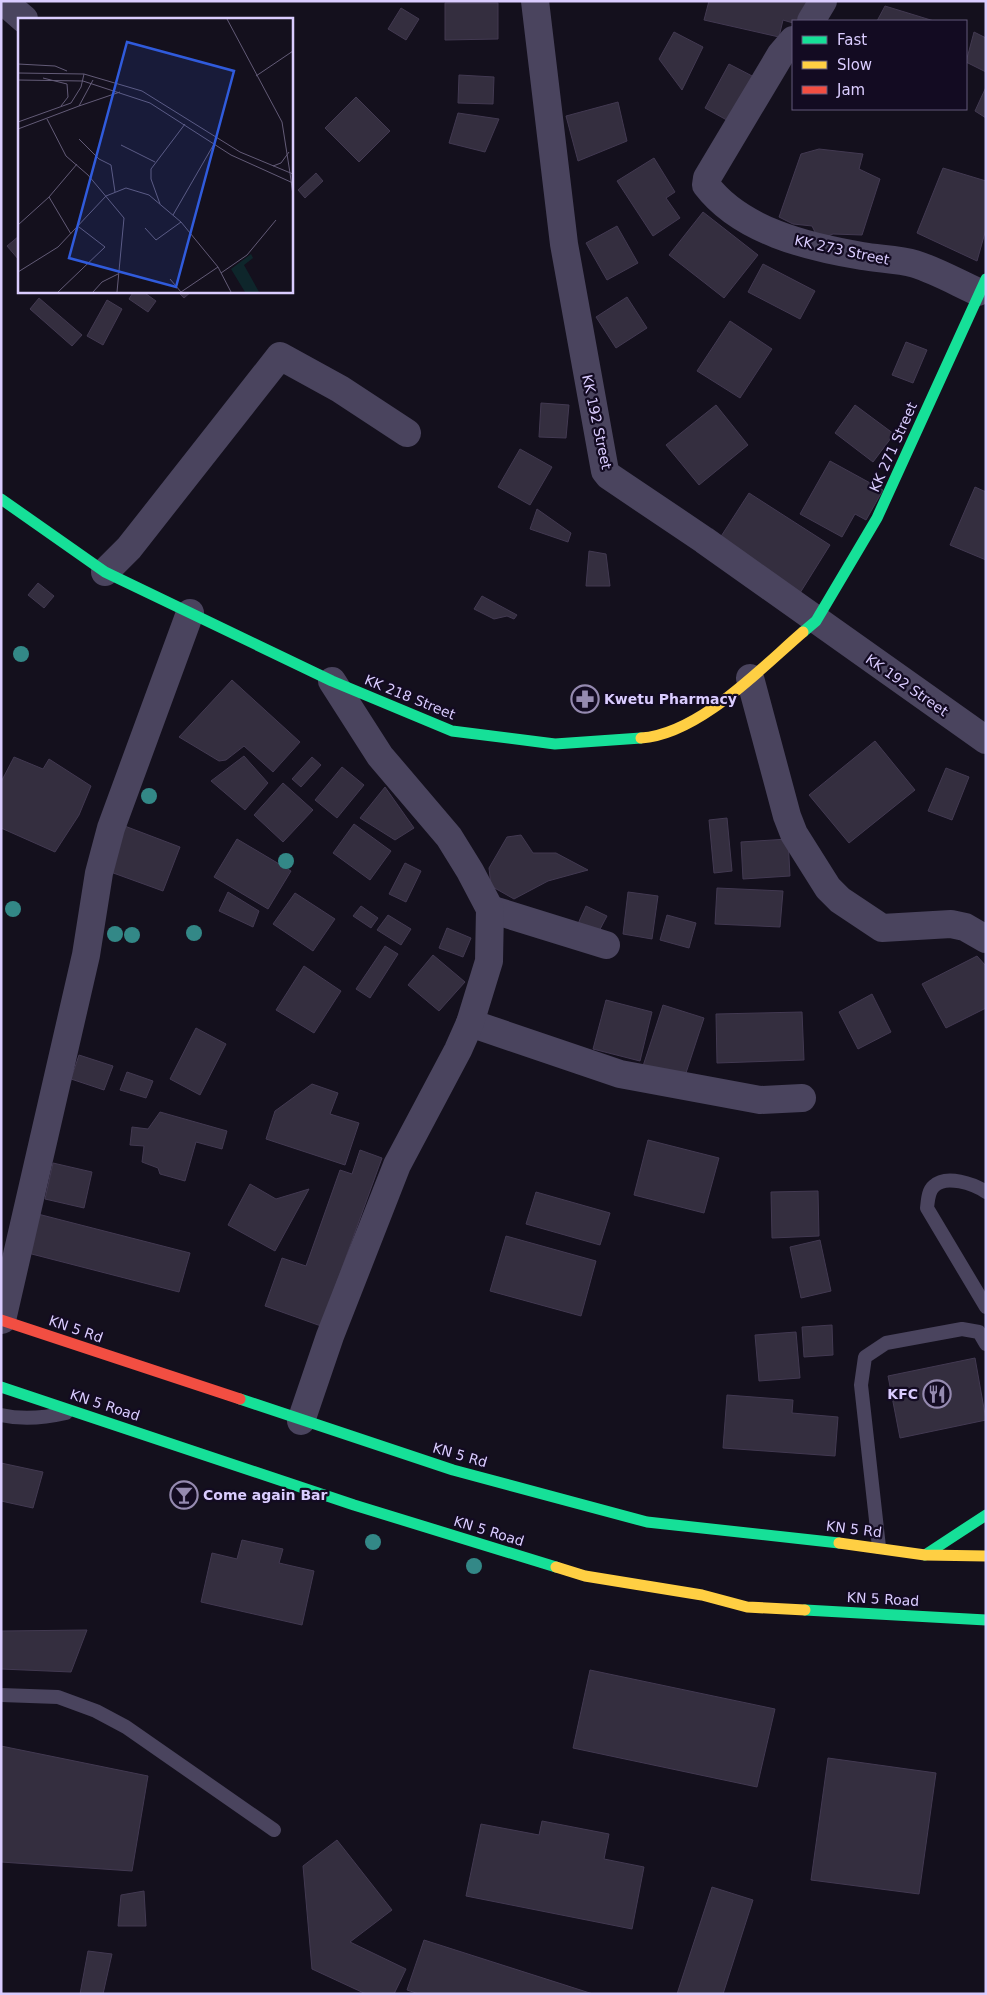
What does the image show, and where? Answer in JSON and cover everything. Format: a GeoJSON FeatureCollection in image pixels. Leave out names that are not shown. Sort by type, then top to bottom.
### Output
{"type":"FeatureCollection","features":[{"type":"Feature","properties":{"kind":"main road","name":"KK 271 Street"},"geometry":{"type":"LineString","coordinates":[[816,621],[877,518],[982,285]]}},
{"type":"Feature","properties":{"kind":"main road","name":"KK 218 Street"},"geometry":{"type":"LineString","coordinates":[[1,499],[105,572],[332,681],[452,731],[555,744],[659,737],[706,714],[816,621]]}},
{"type":"Feature","properties":{"kind":"main road","name":"KN 5 Rd"},"geometry":{"type":"LineString","coordinates":[[1,1320],[453,1470],[647,1522],[879,1547],[925,1554]]}},
{"type":"Feature","properties":{"kind":"main road","name":"KN 5 Road"},"geometry":{"type":"LineString","coordinates":[[1,1387],[354,1505],[585,1576],[702,1595],[748,1607],[986,1620]]}},
{"type":"Feature","properties":{"kind":"main road"},"geometry":{"type":"LineString","coordinates":[[925,1554],[986,1515]]}},
{"type":"Feature","properties":{"kind":"main road"},"geometry":{"type":"LineString","coordinates":[[925,1554],[986,1556]]}},
{"type":"Feature","properties":{"kind":"street"},"geometry":{"type":"LineString","coordinates":[[3,1],[23,18]]}},
{"type":"Feature","properties":{"kind":"street","name":"KK 192 Street"},"geometry":{"type":"LineString","coordinates":[[535,1],[564,244],[605,471],[609,476],[704,540],[986,740]]}},
{"type":"Feature","properties":{"kind":"street"},"geometry":{"type":"LineString","coordinates":[[812,20],[823,1]]}},
{"type":"Feature","properties":{"kind":"street","name":"KK 273 Street"},"geometry":{"type":"LineString","coordinates":[[792,41],[776,62],[707,178],[706,185],[727,208],[765,229],[792,240],[841,252],[915,264],[982,285]]}},
{"type":"Feature","properties":{"kind":"street"},"geometry":{"type":"LineString","coordinates":[[105,572],[130,548],[280,356],[340,389],[407,433]]}},
{"type":"Feature","properties":{"kind":"street"},"geometry":{"type":"LineString","coordinates":[[1,1320],[86,955],[98,873],[111,828],[190,613]]}},
{"type":"Feature","properties":{"kind":"street"},"geometry":{"type":"LineString","coordinates":[[750,678],[787,816],[794,834],[828,888],[840,900],[882,928],[951,924],[965,927],[986,939]]}},
{"type":"Feature","properties":{"kind":"street"},"geometry":{"type":"LineString","coordinates":[[301,1421],[330,1336],[397,1165],[450,1067],[470,1023],[489,960],[490,909],[449,837],[380,756],[332,681]]}},
{"type":"Feature","properties":{"kind":"street"},"geometry":{"type":"LineString","coordinates":[[490,909],[606,945]]}},
{"type":"Feature","properties":{"kind":"street"},"geometry":{"type":"LineString","coordinates":[[470,1023],[620,1074],[760,1100],[802,1098]]}},
{"type":"Feature","properties":{"kind":"lane"},"geometry":{"type":"LineString","coordinates":[[986,1192],[977,1186],[947,1180],[934,1185],[928,1195],[927,1208],[986,1307]]}},
{"type":"Feature","properties":{"kind":"lane"},"geometry":{"type":"LineString","coordinates":[[879,1547],[861,1385],[865,1357],[886,1343],[962,1328],[979,1332],[986,1344]]}},
{"type":"Feature","properties":{"kind":"lane"},"geometry":{"type":"LineString","coordinates":[[1,1415],[17,1419],[44,1418],[76,1411]]}},
{"type":"Feature","properties":{"kind":"lane"},"geometry":{"type":"LineString","coordinates":[[1,1695],[58,1697],[96,1711],[126,1727],[274,1830]]}},
{"type":"Feature","properties":{"kind":"building"},"geometry":{"type":"Polygon","coordinates":[[[709,1],[807,1],[802,20],[792,20],[792,23],[783,20],[779,37],[704,20],[709,1]]]}},
{"type":"Feature","properties":{"kind":"building"},"geometry":{"type":"Polygon","coordinates":[[[445,3],[498,3],[498,39],[445,40],[445,3]]]}},
{"type":"Feature","properties":{"kind":"building"},"geometry":{"type":"Polygon","coordinates":[[[885,6],[931,20],[878,20],[885,6]]]}},
{"type":"Feature","properties":{"kind":"building"},"geometry":{"type":"Polygon","coordinates":[[[401,8],[419,19],[406,40],[388,29],[401,8]]]}},
{"type":"Feature","properties":{"kind":"building"},"geometry":{"type":"Polygon","coordinates":[[[674,32],[703,47],[682,90],[659,59],[674,32]]]}},
{"type":"Feature","properties":{"kind":"building"},"geometry":{"type":"Polygon","coordinates":[[[974,32],[986,38],[986,72],[967,62],[974,32]]]}},
{"type":"Feature","properties":{"kind":"building"},"geometry":{"type":"Polygon","coordinates":[[[729,64],[758,79],[734,124],[705,108],[729,64]]]}},
{"type":"Feature","properties":{"kind":"building"},"geometry":{"type":"Polygon","coordinates":[[[459,75],[494,77],[493,104],[458,103],[459,75]]]}},
{"type":"Feature","properties":{"kind":"building"},"geometry":{"type":"Polygon","coordinates":[[[986,87],[986,118],[975,111],[986,87]]]}},
{"type":"Feature","properties":{"kind":"building"},"geometry":{"type":"Polygon","coordinates":[[[356,97],[390,131],[359,162],[325,128],[356,97]]]}},
{"type":"Feature","properties":{"kind":"building"},"geometry":{"type":"Polygon","coordinates":[[[618,102],[627,141],[578,161],[566,116],[618,102]]]}},
{"type":"Feature","properties":{"kind":"building"},"geometry":{"type":"Polygon","coordinates":[[[458,113],[499,119],[485,152],[449,143],[458,113]]]}},
{"type":"Feature","properties":{"kind":"building"},"geometry":{"type":"Polygon","coordinates":[[[819,149],[863,154],[859,169],[880,179],[862,235],[833,234],[819,240],[812,226],[793,224],[779,217],[801,154],[819,149]]]}},
{"type":"Feature","properties":{"kind":"building"},"geometry":{"type":"Polygon","coordinates":[[[654,158],[675,192],[666,198],[680,218],[653,236],[617,181],[654,158]]]}},
{"type":"Feature","properties":{"kind":"building"},"geometry":{"type":"Polygon","coordinates":[[[943,168],[986,181],[986,229],[977,261],[917,233],[943,168]]]}},
{"type":"Feature","properties":{"kind":"building"},"geometry":{"type":"Polygon","coordinates":[[[316,173],[323,181],[305,198],[298,190],[316,173]]]}},
{"type":"Feature","properties":{"kind":"building"},"geometry":{"type":"Polygon","coordinates":[[[703,212],[758,255],[724,298],[669,255],[703,212]]]}},
{"type":"Feature","properties":{"kind":"building"},"geometry":{"type":"Polygon","coordinates":[[[617,226],[638,263],[607,280],[586,243],[617,226]]]}},
{"type":"Feature","properties":{"kind":"building"},"geometry":{"type":"Polygon","coordinates":[[[18,237],[18,259],[7,246],[18,237]]]}},
{"type":"Feature","properties":{"kind":"building"},"geometry":{"type":"Polygon","coordinates":[[[763,264],[815,291],[800,319],[748,292],[763,264]]]}},
{"type":"Feature","properties":{"kind":"building"},"geometry":{"type":"Polygon","coordinates":[[[133,292],[143,292],[156,301],[148,312],[129,299],[133,292]]]}},
{"type":"Feature","properties":{"kind":"building"},"geometry":{"type":"Polygon","coordinates":[[[178,292],[191,292],[184,298],[178,292]]]}},
{"type":"Feature","properties":{"kind":"building"},"geometry":{"type":"Polygon","coordinates":[[[627,297],[647,328],[616,348],[596,317],[627,297]]]}},
{"type":"Feature","properties":{"kind":"building"},"geometry":{"type":"Polygon","coordinates":[[[39,298],[82,335],[72,346],[30,309],[39,298]]]}},
{"type":"Feature","properties":{"kind":"building"},"geometry":{"type":"Polygon","coordinates":[[[107,300],[122,309],[103,345],[87,336],[107,300]]]}},
{"type":"Feature","properties":{"kind":"building"},"geometry":{"type":"Polygon","coordinates":[[[730,321],[772,349],[740,398],[697,371],[730,321]]]}},
{"type":"Feature","properties":{"kind":"building"},"geometry":{"type":"Polygon","coordinates":[[[906,342],[927,350],[913,383],[892,375],[906,342]]]}},
{"type":"Feature","properties":{"kind":"building"},"geometry":{"type":"Polygon","coordinates":[[[541,403],[569,405],[566,438],[539,437],[541,403]]]}},
{"type":"Feature","properties":{"kind":"building"},"geometry":{"type":"Polygon","coordinates":[[[716,405],[748,445],[699,485],[666,445],[716,405]]]}},
{"type":"Feature","properties":{"kind":"building"},"geometry":{"type":"Polygon","coordinates":[[[855,405],[894,434],[873,462],[835,433],[855,405]]]}},
{"type":"Feature","properties":{"kind":"building"},"geometry":{"type":"Polygon","coordinates":[[[520,449],[552,467],[530,505],[498,487],[520,449]]]}},
{"type":"Feature","properties":{"kind":"building"},"geometry":{"type":"Polygon","coordinates":[[[830,461],[883,490],[866,520],[855,514],[842,537],[800,514],[830,461]]]}},
{"type":"Feature","properties":{"kind":"building"},"geometry":{"type":"Polygon","coordinates":[[[975,487],[986,492],[986,560],[950,545],[975,487]]]}},
{"type":"Feature","properties":{"kind":"building"},"geometry":{"type":"Polygon","coordinates":[[[749,493],[830,545],[800,593],[718,541],[749,493]]]}},
{"type":"Feature","properties":{"kind":"building"},"geometry":{"type":"Polygon","coordinates":[[[537,509],[571,533],[568,542],[530,529],[537,509]]]}},
{"type":"Feature","properties":{"kind":"building"},"geometry":{"type":"Polygon","coordinates":[[[589,551],[606,554],[610,586],[586,586],[589,551]]]}},
{"type":"Feature","properties":{"kind":"building"},"geometry":{"type":"Polygon","coordinates":[[[38,583],[54,596],[44,608],[28,595],[38,583]]]}},
{"type":"Feature","properties":{"kind":"building"},"geometry":{"type":"Polygon","coordinates":[[[482,596],[517,615],[514,619],[507,616],[494,619],[474,609],[482,596]]]}},
{"type":"Feature","properties":{"kind":"building"},"geometry":{"type":"Polygon","coordinates":[[[232,680],[300,742],[273,772],[244,746],[226,760],[219,761],[179,737],[232,680]]]}},
{"type":"Feature","properties":{"kind":"building"},"geometry":{"type":"Polygon","coordinates":[[[875,741],[915,790],[849,843],[809,795],[875,741]]]}},
{"type":"Feature","properties":{"kind":"building"},"geometry":{"type":"Polygon","coordinates":[[[244,756],[268,783],[245,810],[211,781],[244,756]]]}},
{"type":"Feature","properties":{"kind":"building"},"geometry":{"type":"Polygon","coordinates":[[[14,757],[43,769],[49,759],[91,786],[79,815],[55,852],[1,828],[1,782],[14,757]]]}},
{"type":"Feature","properties":{"kind":"building"},"geometry":{"type":"Polygon","coordinates":[[[312,757],[321,765],[301,787],[292,779],[312,757]]]}},
{"type":"Feature","properties":{"kind":"building"},"geometry":{"type":"Polygon","coordinates":[[[342,767],[364,785],[337,818],[315,800],[342,767]]]}},
{"type":"Feature","properties":{"kind":"building"},"geometry":{"type":"Polygon","coordinates":[[[946,768],[969,777],[952,820],[928,811],[946,768]]]}},
{"type":"Feature","properties":{"kind":"building"},"geometry":{"type":"Polygon","coordinates":[[[283,783],[313,810],[283,842],[254,815],[283,783]]]}},
{"type":"Feature","properties":{"kind":"building"},"geometry":{"type":"Polygon","coordinates":[[[385,787],[414,828],[395,840],[360,818],[385,787]]]}},
{"type":"Feature","properties":{"kind":"building"},"geometry":{"type":"Polygon","coordinates":[[[727,818],[732,871],[714,873],[709,820],[727,818]]]}},
{"type":"Feature","properties":{"kind":"building"},"geometry":{"type":"Polygon","coordinates":[[[354,824],[391,851],[370,880],[333,853],[354,824]]]}},
{"type":"Feature","properties":{"kind":"building"},"geometry":{"type":"Polygon","coordinates":[[[122,825],[180,847],[163,891],[105,870],[122,825]]]}},
{"type":"Feature","properties":{"kind":"building"},"geometry":{"type":"Polygon","coordinates":[[[521,835],[533,853],[556,853],[588,870],[548,881],[514,899],[491,886],[489,868],[507,837],[521,835]]]}},
{"type":"Feature","properties":{"kind":"building"},"geometry":{"type":"Polygon","coordinates":[[[237,839],[291,871],[268,909],[214,877],[237,839]]]}},
{"type":"Feature","properties":{"kind":"building"},"geometry":{"type":"Polygon","coordinates":[[[788,839],[790,876],[743,879],[741,842],[788,839]]]}},
{"type":"Feature","properties":{"kind":"building"},"geometry":{"type":"Polygon","coordinates":[[[405,863],[421,871],[406,902],[389,894],[405,863]]]}},
{"type":"Feature","properties":{"kind":"building"},"geometry":{"type":"Polygon","coordinates":[[[717,888],[783,891],[780,927],[715,924],[717,888]]]}},
{"type":"Feature","properties":{"kind":"building"},"geometry":{"type":"Polygon","coordinates":[[[228,892],[259,911],[253,927],[219,911],[228,892]]]}},
{"type":"Feature","properties":{"kind":"building"},"geometry":{"type":"Polygon","coordinates":[[[628,892],[658,896],[652,939],[623,934],[628,892]]]}},
{"type":"Feature","properties":{"kind":"building"},"geometry":{"type":"Polygon","coordinates":[[[295,893],[335,919],[313,951],[273,924],[295,893]]]}},
{"type":"Feature","properties":{"kind":"building"},"geometry":{"type":"Polygon","coordinates":[[[361,906],[378,918],[371,928],[353,916],[361,906]]]}},
{"type":"Feature","properties":{"kind":"building"},"geometry":{"type":"Polygon","coordinates":[[[586,906],[607,916],[597,935],[577,926],[586,906]]]}},
{"type":"Feature","properties":{"kind":"building"},"geometry":{"type":"Polygon","coordinates":[[[388,915],[411,929],[401,945],[377,930],[388,915]]]}},
{"type":"Feature","properties":{"kind":"building"},"geometry":{"type":"Polygon","coordinates":[[[667,915],[696,923],[689,948],[660,940],[667,915]]]}},
{"type":"Feature","properties":{"kind":"building"},"geometry":{"type":"Polygon","coordinates":[[[447,928],[471,938],[463,957],[439,948],[447,928]]]}},
{"type":"Feature","properties":{"kind":"building"},"geometry":{"type":"Polygon","coordinates":[[[385,946],[398,954],[370,998],[356,989],[385,946]]]}},
{"type":"Feature","properties":{"kind":"building"},"geometry":{"type":"Polygon","coordinates":[[[433,955],[465,982],[439,1011],[408,985],[433,955]]]}},
{"type":"Feature","properties":{"kind":"building"},"geometry":{"type":"Polygon","coordinates":[[[977,956],[986,966],[986,1008],[946,1028],[922,984],[977,956]]]}},
{"type":"Feature","properties":{"kind":"building"},"geometry":{"type":"Polygon","coordinates":[[[304,966],[341,991],[314,1033],[276,1010],[304,966]]]}},
{"type":"Feature","properties":{"kind":"building"},"geometry":{"type":"Polygon","coordinates":[[[872,994],[891,1032],[858,1049],[839,1012],[872,994]]]}},
{"type":"Feature","properties":{"kind":"building"},"geometry":{"type":"Polygon","coordinates":[[[606,1000],[652,1012],[640,1061],[593,1049],[606,1000]]]}},
{"type":"Feature","properties":{"kind":"building"},"geometry":{"type":"Polygon","coordinates":[[[663,1005],[704,1018],[684,1079],[643,1066],[663,1005]]]}},
{"type":"Feature","properties":{"kind":"building"},"geometry":{"type":"Polygon","coordinates":[[[802,1012],[804,1060],[717,1063],[716,1014],[802,1012]]]}},
{"type":"Feature","properties":{"kind":"building"},"geometry":{"type":"Polygon","coordinates":[[[196,1028],[226,1044],[200,1095],[170,1079],[196,1028]]]}},
{"type":"Feature","properties":{"kind":"building"},"geometry":{"type":"Polygon","coordinates":[[[79,1055],[113,1066],[104,1090],[71,1079],[79,1055]]]}},
{"type":"Feature","properties":{"kind":"building"},"geometry":{"type":"Polygon","coordinates":[[[127,1072],[153,1081],[146,1098],[120,1090],[127,1072]]]}},
{"type":"Feature","properties":{"kind":"building"},"geometry":{"type":"Polygon","coordinates":[[[312,1084],[338,1093],[330,1114],[359,1123],[345,1165],[266,1139],[275,1111],[312,1084]]]}},
{"type":"Feature","properties":{"kind":"building"},"geometry":{"type":"Polygon","coordinates":[[[160,1112],[227,1131],[222,1149],[196,1142],[185,1181],[160,1174],[158,1168],[142,1162],[144,1146],[130,1145],[132,1127],[148,1129],[160,1112]]]}},
{"type":"Feature","properties":{"kind":"building"},"geometry":{"type":"Polygon","coordinates":[[[648,1140],[719,1158],[704,1213],[634,1195],[648,1140]]]}},
{"type":"Feature","properties":{"kind":"building"},"geometry":{"type":"Polygon","coordinates":[[[360,1150],[382,1158],[321,1326],[265,1306],[282,1258],[306,1266],[340,1170],[352,1174],[360,1150]]]}},
{"type":"Feature","properties":{"kind":"building"},"geometry":{"type":"Polygon","coordinates":[[[53,1163],[92,1172],[84,1208],[45,1199],[53,1163]]]}},
{"type":"Feature","properties":{"kind":"building"},"geometry":{"type":"Polygon","coordinates":[[[250,1184],[276,1199],[309,1189],[275,1251],[228,1225],[250,1184]]]}},
{"type":"Feature","properties":{"kind":"building"},"geometry":{"type":"Polygon","coordinates":[[[818,1191],[819,1236],[772,1238],[771,1192],[818,1191]]]}},
{"type":"Feature","properties":{"kind":"building"},"geometry":{"type":"Polygon","coordinates":[[[536,1192],[610,1213],[600,1245],[526,1224],[536,1192]]]}},
{"type":"Feature","properties":{"kind":"building"},"geometry":{"type":"Polygon","coordinates":[[[30,1212],[190,1253],[179,1292],[20,1251],[30,1212]]]}},
{"type":"Feature","properties":{"kind":"building"},"geometry":{"type":"Polygon","coordinates":[[[506,1236],[596,1261],[581,1316],[490,1291],[506,1236]]]}},
{"type":"Feature","properties":{"kind":"building"},"geometry":{"type":"Polygon","coordinates":[[[820,1240],[831,1291],[801,1298],[790,1247],[820,1240]]]}},
{"type":"Feature","properties":{"kind":"building"},"geometry":{"type":"Polygon","coordinates":[[[832,1325],[833,1355],[804,1357],[802,1327],[832,1325]]]}},
{"type":"Feature","properties":{"kind":"building"},"geometry":{"type":"Polygon","coordinates":[[[796,1332],[800,1378],[759,1381],[755,1335],[796,1332]]]}},
{"type":"Feature","properties":{"kind":"building","name":"KFC"},"geometry":{"type":"Polygon","coordinates":[[[975,1358],[986,1420],[900,1438],[888,1376],[975,1358]]]}},
{"type":"Feature","properties":{"kind":"building"},"geometry":{"type":"Polygon","coordinates":[[[727,1395],[793,1400],[792,1413],[838,1417],[835,1456],[723,1448],[727,1395]]]}},
{"type":"Feature","properties":{"kind":"building"},"geometry":{"type":"Polygon","coordinates":[[[1,1463],[43,1472],[33,1508],[1,1501],[1,1463]]]}},
{"type":"Feature","properties":{"kind":"building"},"geometry":{"type":"Polygon","coordinates":[[[242,1540],[283,1549],[279,1563],[314,1571],[302,1625],[201,1602],[212,1553],[237,1559],[242,1540]]]}},
{"type":"Feature","properties":{"kind":"building"},"geometry":{"type":"Polygon","coordinates":[[[87,1630],[71,1672],[1,1669],[2,1631],[87,1630]]]}},
{"type":"Feature","properties":{"kind":"building"},"geometry":{"type":"Polygon","coordinates":[[[590,1670],[775,1709],[757,1787],[573,1748],[590,1670]]]}},
{"type":"Feature","properties":{"kind":"building"},"geometry":{"type":"Polygon","coordinates":[[[1,1746],[148,1776],[132,1871],[1,1862],[1,1746]]]}},
{"type":"Feature","properties":{"kind":"building"},"geometry":{"type":"Polygon","coordinates":[[[828,1758],[936,1773],[919,1894],[811,1880],[828,1758]]]}},
{"type":"Feature","properties":{"kind":"building"},"geometry":{"type":"Polygon","coordinates":[[[542,1821],[609,1834],[604,1859],[644,1867],[632,1929],[466,1896],[481,1824],[539,1835],[542,1821]]]}},
{"type":"Feature","properties":{"kind":"building"},"geometry":{"type":"Polygon","coordinates":[[[337,1840],[392,1910],[350,1942],[406,1969],[394,1994],[366,1994],[312,1969],[303,1866],[337,1840]]]}},
{"type":"Feature","properties":{"kind":"building"},"geometry":{"type":"Polygon","coordinates":[[[712,1887],[753,1900],[723,1994],[677,1994],[712,1887]]]}},
{"type":"Feature","properties":{"kind":"building"},"geometry":{"type":"Polygon","coordinates":[[[144,1891],[146,1926],[118,1926],[121,1895],[144,1891]]]}},
{"type":"Feature","properties":{"kind":"building"},"geometry":{"type":"Polygon","coordinates":[[[424,1940],[593,1994],[419,1994],[407,1990],[424,1940]]]}},
{"type":"Feature","properties":{"kind":"building"},"geometry":{"type":"Polygon","coordinates":[[[88,1951],[112,1954],[103,1994],[80,1994],[88,1951]]]}},
{"type":"Feature","properties":{"kind":"traffic: fast"},"geometry":{"type":"LineString","coordinates":[[803,632],[816,621],[877,518],[986,279]]}},
{"type":"Feature","properties":{"kind":"traffic: fast"},"geometry":{"type":"LineString","coordinates":[[1,499],[105,572],[332,681],[452,731],[555,744],[641,738]]}},
{"type":"Feature","properties":{"kind":"traffic: fast"},"geometry":{"type":"LineString","coordinates":[[1,1387],[354,1505],[556,1567]]}},
{"type":"Feature","properties":{"kind":"traffic: fast"},"geometry":{"type":"LineString","coordinates":[[240,1399],[453,1470],[647,1522],[839,1543]]}},
{"type":"Feature","properties":{"kind":"traffic: fast"},"geometry":{"type":"LineString","coordinates":[[925,1555],[986,1515]]}},
{"type":"Feature","properties":{"kind":"traffic: fast"},"geometry":{"type":"LineString","coordinates":[[805,1610],[986,1620]]}},
{"type":"Feature","properties":{"kind":"traffic: slow"},"geometry":{"type":"LineString","coordinates":[[641,738],[663,734],[685,725],[706,712],[748,681],[803,632]]}},
{"type":"Feature","properties":{"kind":"traffic: slow"},"geometry":{"type":"LineString","coordinates":[[839,1543],[925,1555],[986,1556]]}},
{"type":"Feature","properties":{"kind":"traffic: slow"},"geometry":{"type":"LineString","coordinates":[[556,1567],[585,1576],[702,1595],[747,1607],[805,1610]]}},
{"type":"Feature","properties":{"kind":"traffic: jam"},"geometry":{"type":"LineString","coordinates":[[1,1320],[240,1399]]}},
{"type":"Feature","properties":{"kind":"place","name":"Kwetu Pharmacy"},"geometry":{"type":"Point","coordinates":[585,699]}},
{"type":"Feature","properties":{"kind":"place","name":"KFC"},"geometry":{"type":"Point","coordinates":[937,1394]}},
{"type":"Feature","properties":{"kind":"place","name":"Come again Bar"},"geometry":{"type":"Point","coordinates":[184,1495]}}]}
